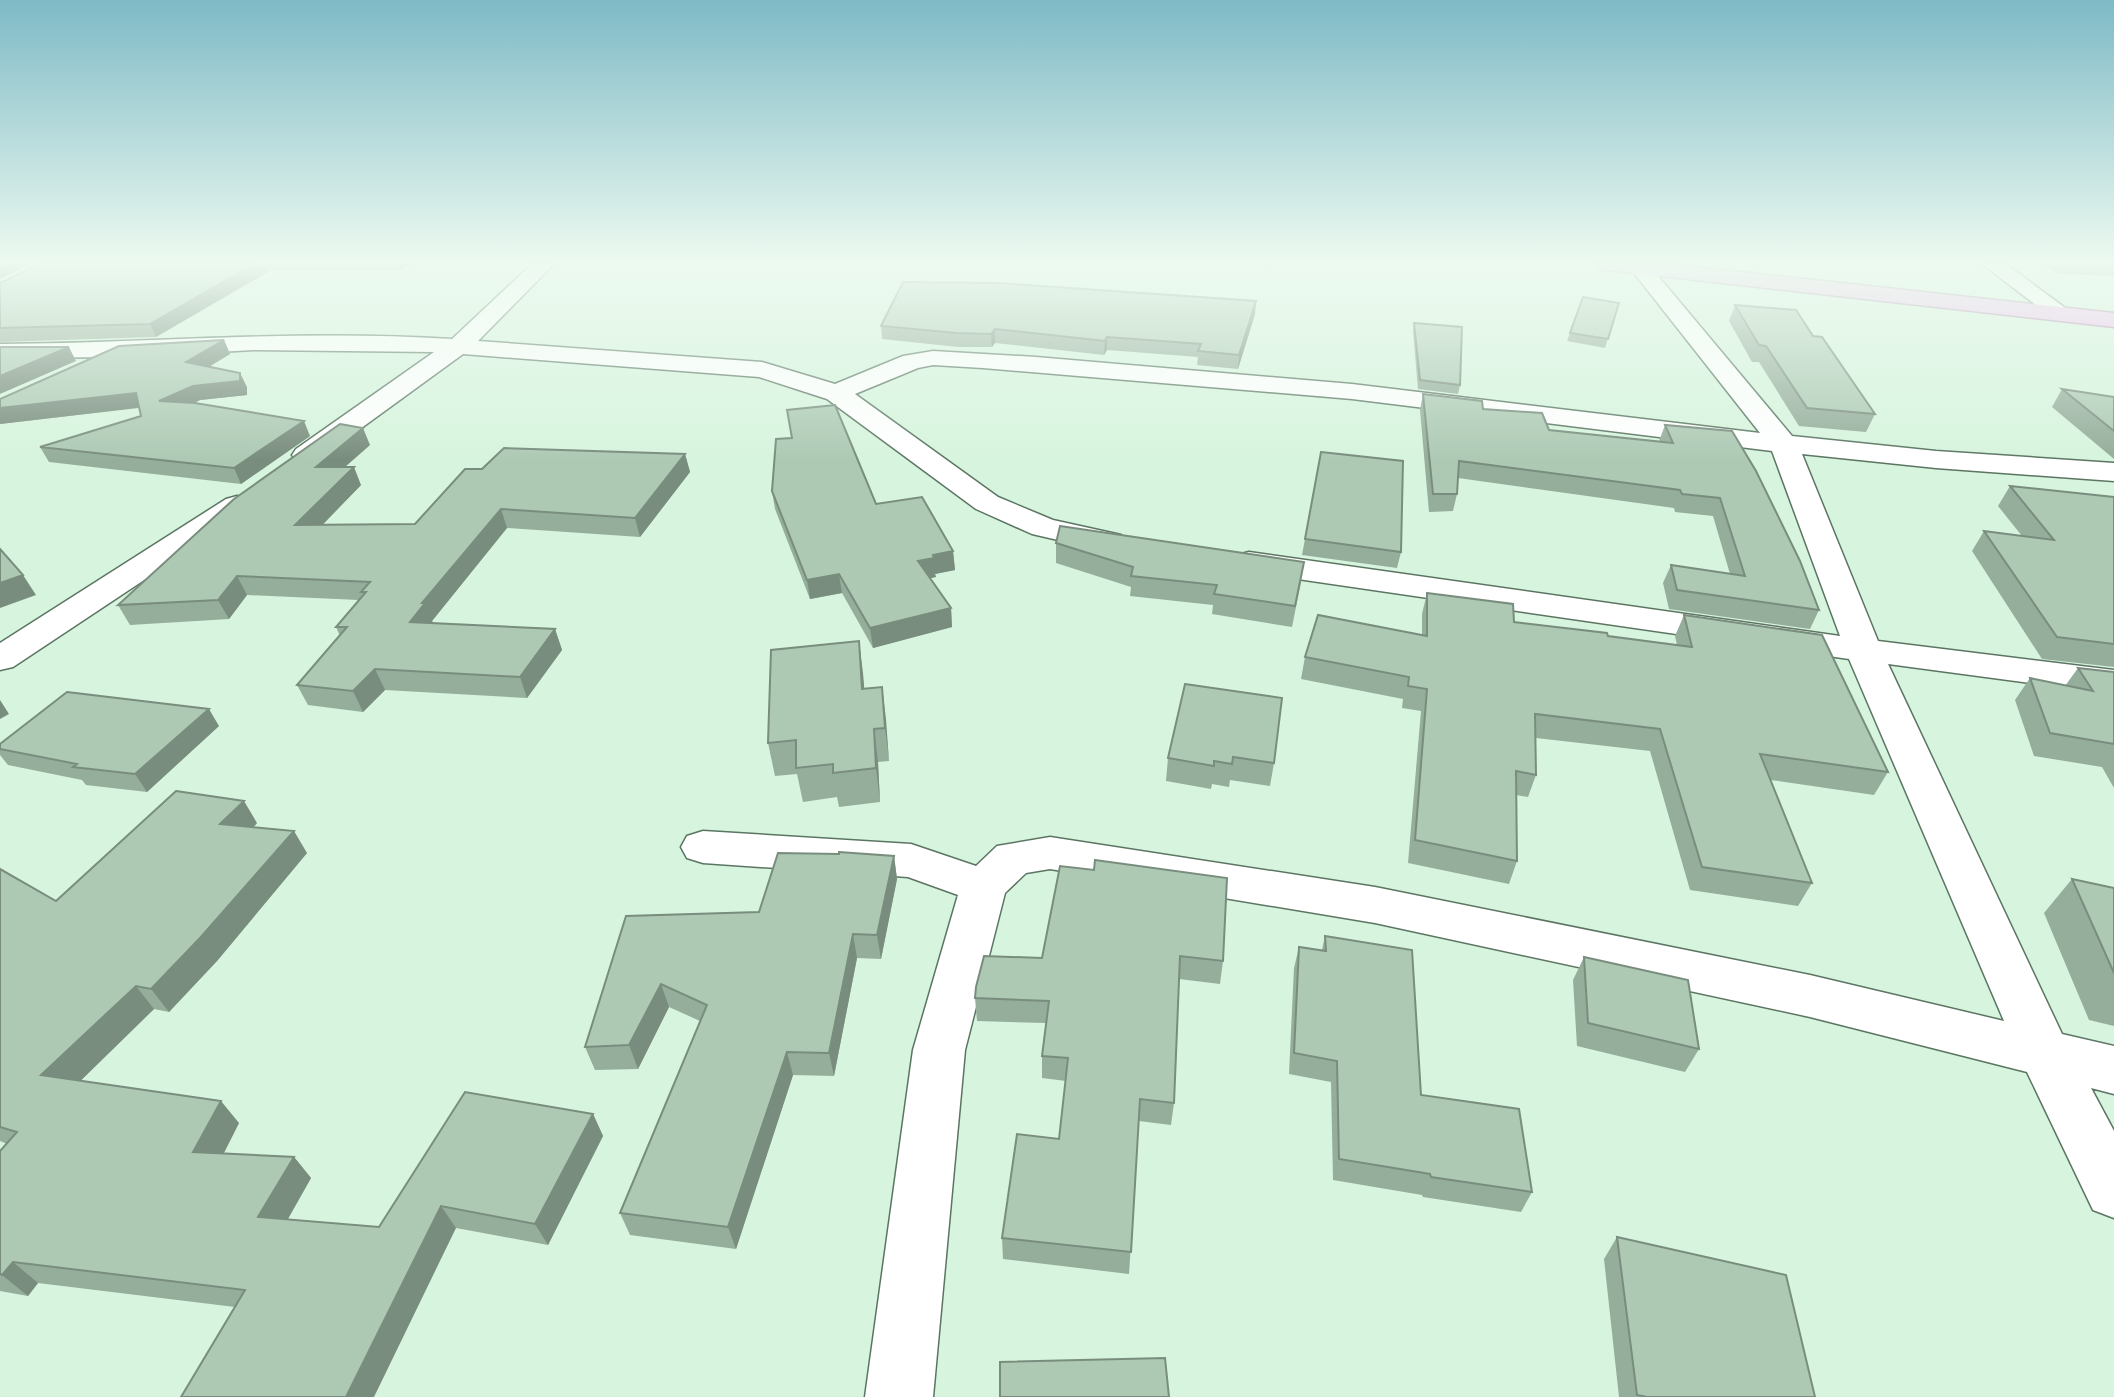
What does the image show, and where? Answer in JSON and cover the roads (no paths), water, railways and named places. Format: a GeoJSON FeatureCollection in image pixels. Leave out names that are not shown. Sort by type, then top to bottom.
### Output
{"type":"FeatureCollection","features":[{"type":"Feature","properties":{"kind":"street"},"geometry":{"type":"LineString","coordinates":[[288,468],[459,346],[476,329]]}},
{"type":"Feature","properties":{"kind":"street"},"geometry":{"type":"LineString","coordinates":[[1680,329],[1784,445],[1863,650],[2045,1054],[2114,1190]]}},
{"type":"Feature","properties":{"kind":"street"},"geometry":{"type":"LineString","coordinates":[[0,351],[254,343],[400,343],[645,359],[762,370],[836,393],[987,503],[1043,527],[1139,546]]}},
{"type":"Feature","properties":{"kind":"street"},"geometry":{"type":"LineString","coordinates":[[76,373],[126,349]]}},
{"type":"Feature","properties":{"kind":"street"},"geometry":{"type":"LineString","coordinates":[[836,393],[912,361],[933,358],[1062,366],[1402,397],[1784,445],[2045,469],[2114,472]]}},
{"type":"Feature","properties":{"kind":"street"},"geometry":{"type":"LineString","coordinates":[[0,660],[197,533],[254,492]]}},
{"type":"Feature","properties":{"kind":"street"},"geometry":{"type":"LineString","coordinates":[[1220,558],[1863,650],[2114,682]]}},
{"type":"Feature","properties":{"kind":"street"},"geometry":{"type":"LineString","coordinates":[[703,847],[911,861],[984,886]]}},
{"type":"Feature","properties":{"kind":"street"},"geometry":{"type":"LineString","coordinates":[[899,1397],[939,1050],[984,886],[1013,858],[1051,853],[1375,905],[1810,996],[2114,1070]]}}]}
